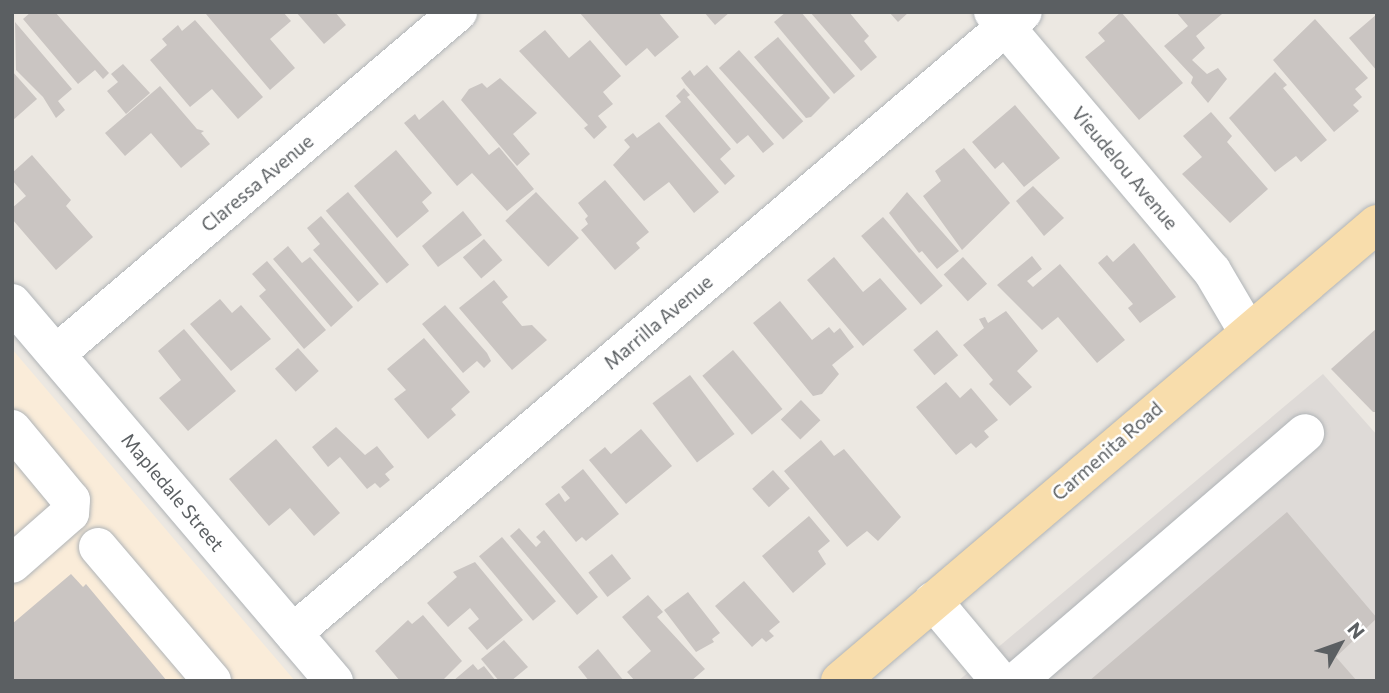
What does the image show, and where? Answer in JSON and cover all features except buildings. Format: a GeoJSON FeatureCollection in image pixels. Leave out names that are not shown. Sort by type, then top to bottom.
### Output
{"type":"FeatureCollection","features":[{"type":"Feature","properties":{"kind":"main road","name":"Carmenita Road"},"geometry":{"type":"LineString","coordinates":[[840,681],[1248,331],[1377,224]]}},
{"type":"Feature","properties":{"kind":"street","name":"Claressa Avenue"},"geometry":{"type":"LineString","coordinates":[[56,354],[458,12]]}},
{"type":"Feature","properties":{"kind":"street","name":"Vieudelou Avenue"},"geometry":{"type":"LineString","coordinates":[[1007,17],[1212,271],[1248,331]]}},
{"type":"Feature","properties":{"kind":"street","name":"Marrilla Avenue"},"geometry":{"type":"LineString","coordinates":[[293,633],[1007,17]]}},
{"type":"Feature","properties":{"kind":"street","name":"Mapledale Street"},"geometry":{"type":"LineString","coordinates":[[12,303],[334,681]]}},
{"type":"Feature","properties":{"kind":"street"},"geometry":{"type":"LineString","coordinates":[[12,429],[71,500],[71,513],[12,564]]}},
{"type":"Feature","properties":{"kind":"street"},"geometry":{"type":"LineString","coordinates":[[1017,681],[1305,433]]}},
{"type":"Feature","properties":{"kind":"street"},"geometry":{"type":"LineString","coordinates":[[98,547],[212,681]]}},
{"type":"Feature","properties":{"kind":"street"},"geometry":{"type":"LineString","coordinates":[[933,601],[1000,681]]}},
{"type":"Feature","properties":{"kind":"shaded area"},"geometry":{"type":"Polygon","coordinates":[[[12,349],[295,681],[12,681],[12,349]]]}},
{"type":"Feature","properties":{"kind":"shaded area"},"geometry":{"type":"Polygon","coordinates":[[[1323,374],[1377,435],[1377,681],[958,681],[1323,374]]]}}]}
